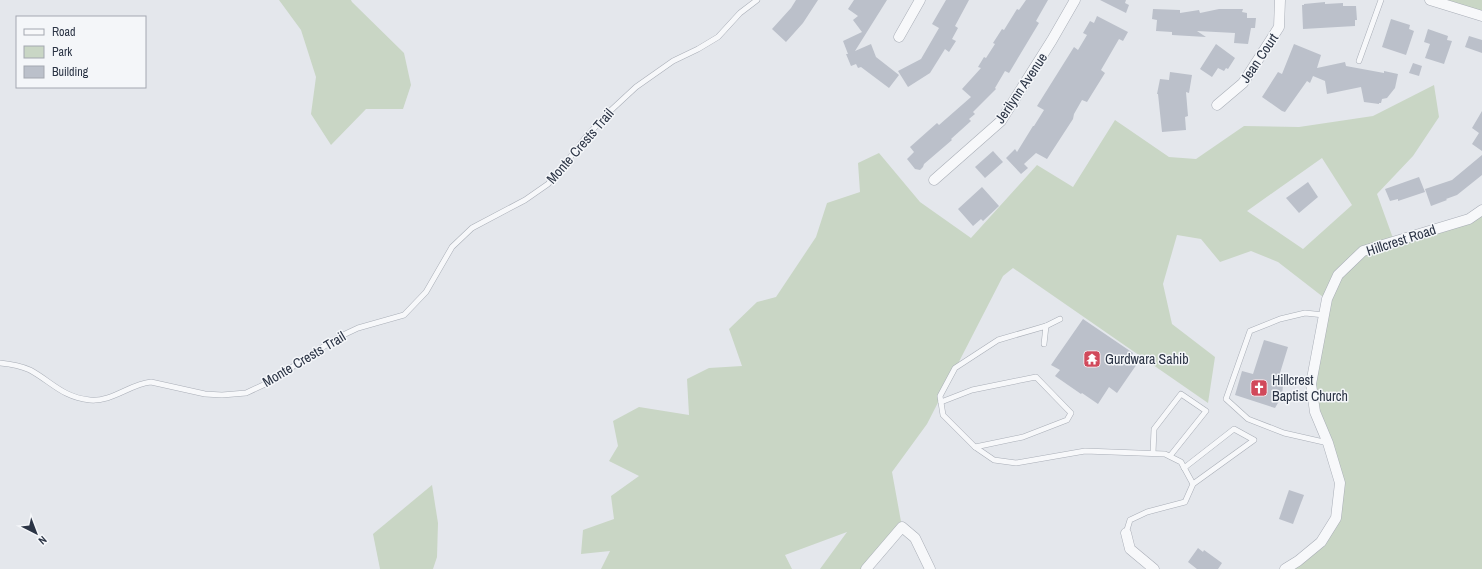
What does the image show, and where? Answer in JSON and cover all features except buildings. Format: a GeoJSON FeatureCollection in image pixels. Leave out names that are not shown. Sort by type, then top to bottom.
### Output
{"type":"FeatureCollection","features":[{"type":"Feature","properties":{"kind":"street"},"geometry":{"type":"LineString","coordinates":[[900,37],[920,0]]}},
{"type":"Feature","properties":{"kind":"street","name":"Jerilynn Avenue"},"geometry":{"type":"LineString","coordinates":[[934,180],[1001,121],[1052,40],[1075,0]]}},
{"type":"Feature","properties":{"kind":"street","name":"Jean Court"},"geometry":{"type":"LineString","coordinates":[[1217,105],[1243,83],[1279,27],[1280,0]]}},
{"type":"Feature","properties":{"kind":"street"},"geometry":{"type":"LineString","coordinates":[[1430,0],[1482,16]]}},
{"type":"Feature","properties":{"kind":"street","name":"Hillcrest Road"},"geometry":{"type":"LineString","coordinates":[[1285,569],[1298,561],[1321,542],[1336,518],[1340,483],[1328,443],[1315,412],[1311,384],[1327,300],[1338,275],[1363,251],[1468,219],[1482,210]]}},
{"type":"Feature","properties":{"kind":"street"},"geometry":{"type":"LineString","coordinates":[[866,569],[902,527],[915,538],[930,569]]}},
{"type":"Feature","properties":{"kind":"street"},"geometry":{"type":"LineString","coordinates":[[1126,533],[1130,549],[1154,569]]}},
{"type":"Feature","properties":{"kind":"lane","name":"Monte Crests Trail"},"geometry":{"type":"LineString","coordinates":[[0,363],[29,370],[70,396],[91,400],[114,396],[144,382],[151,382],[205,394],[222,395],[246,393],[274,380],[305,358],[341,336],[358,328],[404,315],[426,292],[452,247],[472,228],[525,200],[548,184],[585,138],[608,113],[636,87],[673,61],[698,50],[718,37],[740,13],[757,0]]}},
{"type":"Feature","properties":{"kind":"lane"},"geometry":{"type":"LineString","coordinates":[[1359,61],[1381,0]]}},
{"type":"Feature","properties":{"kind":"lane"},"geometry":{"type":"LineString","coordinates":[[1324,315],[1305,314],[1286,318],[1250,331],[1226,399],[1248,419],[1284,433],[1328,443]]}},
{"type":"Feature","properties":{"kind":"lane"},"geometry":{"type":"LineString","coordinates":[[1060,319],[1046,326],[998,340],[955,368],[940,396],[943,415],[975,447],[994,460],[1016,463],[1085,451],[1165,454],[1181,462],[1193,484]]}},
{"type":"Feature","properties":{"kind":"lane"},"geometry":{"type":"LineString","coordinates":[[1044,344],[1046,326]]}},
{"type":"Feature","properties":{"kind":"lane"},"geometry":{"type":"LineString","coordinates":[[941,402],[972,390],[1036,377],[1071,413],[1067,420],[1023,437],[975,447]]}},
{"type":"Feature","properties":{"kind":"lane"},"geometry":{"type":"LineString","coordinates":[[1153,453],[1154,429],[1181,394],[1206,411],[1170,456]]}},
{"type":"Feature","properties":{"kind":"lane"},"geometry":{"type":"LineString","coordinates":[[1126,533],[1130,520],[1147,512],[1185,502],[1193,484],[1254,440],[1234,429],[1184,468]]}},
{"type":"Feature","properties":{"kind":"green space"},"geometry":{"type":"Polygon","coordinates":[[[279,0],[351,0],[404,53],[411,85],[403,109],[366,109],[331,145],[311,114],[316,77],[301,30],[279,0]]]}},
{"type":"Feature","properties":{"kind":"green space"},"geometry":{"type":"Polygon","coordinates":[[[1430,0],[1482,0],[1482,16],[1430,0]]]}},
{"type":"Feature","properties":{"kind":"green space"},"geometry":{"type":"Polygon","coordinates":[[[1434,85],[1439,117],[1413,156],[1377,194],[1394,241],[1482,210],[1482,569],[1285,569],[1298,561],[1336,518],[1340,483],[1311,384],[1327,300],[1278,262],[1251,251],[1220,262],[1201,239],[1177,235],[1163,284],[1172,324],[1215,357],[1208,403],[1013,268],[1003,276],[927,424],[892,472],[902,527],[866,569],[820,569],[847,532],[785,555],[792,569],[601,569],[610,551],[581,554],[583,530],[614,519],[611,496],[639,476],[609,461],[618,446],[613,421],[639,407],[689,415],[687,379],[709,368],[742,366],[729,329],[757,302],[776,297],[816,237],[827,203],[860,192],[858,163],[879,153],[920,202],[971,238],[1037,165],[1073,187],[1115,120],[1169,157],[1196,159],[1244,126],[1299,127],[1373,116],[1434,85]],[[1322,158],[1247,211],[1303,249],[1352,205],[1322,158]]]}},
{"type":"Feature","properties":{"kind":"green space"},"geometry":{"type":"Polygon","coordinates":[[[432,485],[438,523],[437,557],[433,569],[380,569],[373,534],[432,485]]]}},
{"type":"Feature","properties":{"kind":"place","name":"Gurdwara Sahib"},"geometry":{"type":"Point","coordinates":[1092,359]}},
{"type":"Feature","properties":{"kind":"place","name":"Hillcrest Baptist Church"},"geometry":{"type":"Point","coordinates":[1259,388]}}]}
